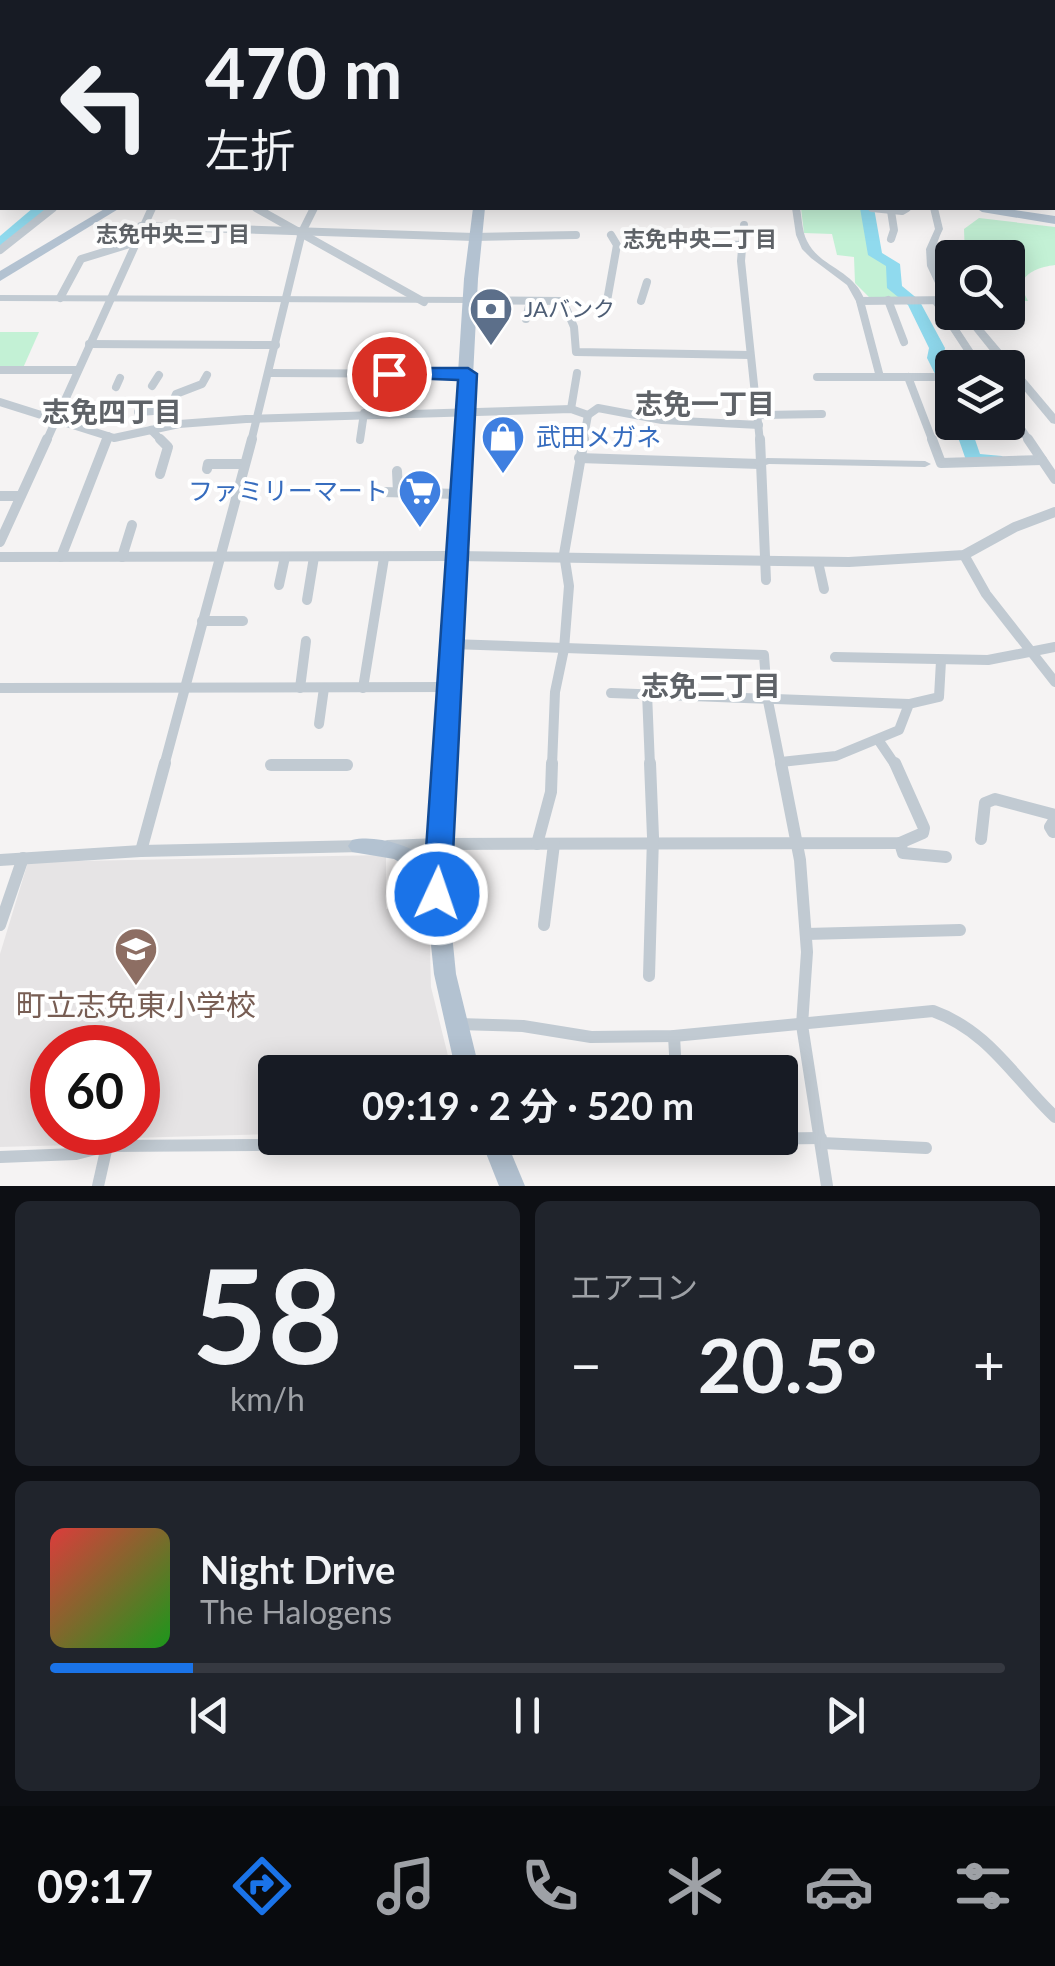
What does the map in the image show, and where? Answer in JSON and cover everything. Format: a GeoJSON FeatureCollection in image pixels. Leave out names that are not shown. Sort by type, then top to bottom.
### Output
{"type":"FeatureCollection","features":[{"type":"Feature","properties":{"kind":"main road"},"geometry":{"type":"LineString","coordinates":[[0,273],[99,210]]}},
{"type":"Feature","properties":{"kind":"main road"},"geometry":{"type":"LineString","coordinates":[[0,273],[110,210]]}},
{"type":"Feature","properties":{"kind":"main road"},"geometry":{"type":"LineString","coordinates":[[464,1055],[442,954],[436,884],[479,210]]}},
{"type":"Feature","properties":{"kind":"main road"},"geometry":{"type":"LineString","coordinates":[[994,210],[1055,220]]}},
{"type":"Feature","properties":{"kind":"main road"},"geometry":{"type":"LineString","coordinates":[[360,846],[398,852],[416,861],[436,884]]}},
{"type":"Feature","properties":{"kind":"main road"},"geometry":{"type":"LineString","coordinates":[[498,1155],[505,1179]]}},
{"type":"Feature","properties":{"kind":"street"},"geometry":{"type":"LineString","coordinates":[[0,250],[50,210]]}},
{"type":"Feature","properties":{"kind":"street"},"geometry":{"type":"LineString","coordinates":[[0,542],[151,210]]}},
{"type":"Feature","properties":{"kind":"street"},"geometry":{"type":"LineString","coordinates":[[260,210],[424,302]]}},
{"type":"Feature","properties":{"kind":"street"},"geometry":{"type":"LineString","coordinates":[[141,851],[270,373],[302,232],[313,210]]}},
{"type":"Feature","properties":{"kind":"street"},"geometry":{"type":"LineString","coordinates":[[796,210],[801,239],[809,251],[852,286],[860,301],[880,378]]}},
{"type":"Feature","properties":{"kind":"street"},"geometry":{"type":"LineString","coordinates":[[891,210],[891,239]]}},
{"type":"Feature","properties":{"kind":"street"},"geometry":{"type":"LineString","coordinates":[[934,210],[939,229],[928,248],[935,276]]}},
{"type":"Feature","properties":{"kind":"street"},"geometry":{"type":"LineString","coordinates":[[744,225],[742,245],[758,420],[766,580]]}},
{"type":"Feature","properties":{"kind":"street"},"geometry":{"type":"LineString","coordinates":[[141,226],[474,237],[576,235]]}},
{"type":"Feature","properties":{"kind":"street"},"geometry":{"type":"LineString","coordinates":[[607,301],[617,246],[611,235]]}},
{"type":"Feature","properties":{"kind":"street"},"geometry":{"type":"LineString","coordinates":[[662,242],[742,245]]}},
{"type":"Feature","properties":{"kind":"street"},"geometry":{"type":"LineString","coordinates":[[60,298],[81,258],[134,243]]}},
{"type":"Feature","properties":{"kind":"street"},"geometry":{"type":"LineString","coordinates":[[641,301],[647,282]]}},
{"type":"Feature","properties":{"kind":"street"},"geometry":{"type":"LineString","coordinates":[[0,298],[562,301],[574,327],[576,352],[750,356]]}},
{"type":"Feature","properties":{"kind":"street"},"geometry":{"type":"LineString","coordinates":[[888,300],[904,342]]}},
{"type":"Feature","properties":{"kind":"street"},"geometry":{"type":"LineString","coordinates":[[526,319],[530,301]]}},
{"type":"Feature","properties":{"kind":"street"},"geometry":{"type":"LineString","coordinates":[[860,301],[935,301]]}},
{"type":"Feature","properties":{"kind":"street"},"geometry":{"type":"LineString","coordinates":[[979,330],[1055,422]]}},
{"type":"Feature","properties":{"kind":"street"},"geometry":{"type":"LineString","coordinates":[[90,344],[276,345]]}},
{"type":"Feature","properties":{"kind":"street"},"geometry":{"type":"LineString","coordinates":[[0,370],[76,370]]}},
{"type":"Feature","properties":{"kind":"street"},"geometry":{"type":"LineString","coordinates":[[270,373],[468,374]]}},
{"type":"Feature","properties":{"kind":"street"},"geometry":{"type":"LineString","coordinates":[[571,409],[577,373]]}},
{"type":"Feature","properties":{"kind":"street"},"geometry":{"type":"LineString","coordinates":[[152,386],[160,375]]}},
{"type":"Feature","properties":{"kind":"street"},"geometry":{"type":"LineString","coordinates":[[138,412],[169,410],[169,403],[181,389],[202,384],[207,375]]}},
{"type":"Feature","properties":{"kind":"street"},"geometry":{"type":"LineString","coordinates":[[817,376],[935,377]]}},
{"type":"Feature","properties":{"kind":"street"},"geometry":{"type":"LineString","coordinates":[[908,377],[941,463],[1042,460]]}},
{"type":"Feature","properties":{"kind":"street"},"geometry":{"type":"LineString","coordinates":[[0,402],[123,438],[179,424],[256,419],[571,409],[588,415]]}},
{"type":"Feature","properties":{"kind":"street"},"geometry":{"type":"LineString","coordinates":[[537,844],[551,792],[555,692],[570,586],[566,560],[588,415],[598,408],[662,420],[758,420],[822,414]]}},
{"type":"Feature","properties":{"kind":"street"},"geometry":{"type":"LineString","coordinates":[[360,440],[364,414]]}},
{"type":"Feature","properties":{"kind":"street"},"geometry":{"type":"LineString","coordinates":[[151,430],[168,447],[160,474]]}},
{"type":"Feature","properties":{"kind":"street"},"geometry":{"type":"LineString","coordinates":[[1025,435],[1055,479]]}},
{"type":"Feature","properties":{"kind":"street"},"geometry":{"type":"LineString","coordinates":[[61,557],[108,436]]}},
{"type":"Feature","properties":{"kind":"street"},"geometry":{"type":"LineString","coordinates":[[579,458],[925,464]]}},
{"type":"Feature","properties":{"kind":"street"},"geometry":{"type":"LineString","coordinates":[[208,463],[243,464]]}},
{"type":"Feature","properties":{"kind":"street"},"geometry":{"type":"LineString","coordinates":[[397,470],[398,492]]}},
{"type":"Feature","properties":{"kind":"street"},"geometry":{"type":"LineString","coordinates":[[383,492],[460,494]]}},
{"type":"Feature","properties":{"kind":"street"},"geometry":{"type":"LineString","coordinates":[[408,506],[415,493]]}},
{"type":"Feature","properties":{"kind":"street"},"geometry":{"type":"LineString","coordinates":[[0,496],[20,496]]}},
{"type":"Feature","properties":{"kind":"street"},"geometry":{"type":"LineString","coordinates":[[0,557],[455,556],[818,562],[964,555],[1016,526],[1055,512]]}},
{"type":"Feature","properties":{"kind":"street"},"geometry":{"type":"LineString","coordinates":[[122,557],[132,525]]}},
{"type":"Feature","properties":{"kind":"street"},"geometry":{"type":"LineString","coordinates":[[964,555],[986,594],[1055,682]]}},
{"type":"Feature","properties":{"kind":"street"},"geometry":{"type":"LineString","coordinates":[[279,585],[285,557]]}},
{"type":"Feature","properties":{"kind":"street"},"geometry":{"type":"LineString","coordinates":[[307,600],[314,557]]}},
{"type":"Feature","properties":{"kind":"street"},"geometry":{"type":"LineString","coordinates":[[364,688],[384,558]]}},
{"type":"Feature","properties":{"kind":"street"},"geometry":{"type":"LineString","coordinates":[[818,562],[824,589]]}},
{"type":"Feature","properties":{"kind":"street"},"geometry":{"type":"LineString","coordinates":[[202,621],[243,620]]}},
{"type":"Feature","properties":{"kind":"street"},"geometry":{"type":"LineString","coordinates":[[300,688],[306,641]]}},
{"type":"Feature","properties":{"kind":"street"},"geometry":{"type":"LineString","coordinates":[[451,644],[764,655],[767,696],[800,860],[806,934],[802,1024],[828,1186]]}},
{"type":"Feature","properties":{"kind":"street"},"geometry":{"type":"LineString","coordinates":[[836,657],[988,660],[1055,647]]}},
{"type":"Feature","properties":{"kind":"street"},"geometry":{"type":"LineString","coordinates":[[611,693],[908,704],[938,698],[941,661]]}},
{"type":"Feature","properties":{"kind":"street"},"geometry":{"type":"LineString","coordinates":[[0,688],[448,687]]}},
{"type":"Feature","properties":{"kind":"street"},"geometry":{"type":"LineString","coordinates":[[319,724],[324,688]]}},
{"type":"Feature","properties":{"kind":"street"},"geometry":{"type":"LineString","coordinates":[[647,694],[652,844],[650,976]]}},
{"type":"Feature","properties":{"kind":"street"},"geometry":{"type":"LineString","coordinates":[[781,762],[836,756],[878,740],[899,730],[908,704]]}},
{"type":"Feature","properties":{"kind":"street"},"geometry":{"type":"LineString","coordinates":[[0,860],[141,851],[439,844],[900,843],[923,833],[924,828],[894,762],[878,740]]}},
{"type":"Feature","properties":{"kind":"street"},"geometry":{"type":"LineString","coordinates":[[271,764],[348,765]]}},
{"type":"Feature","properties":{"kind":"street"},"geometry":{"type":"LineString","coordinates":[[980,838],[985,803],[995,799],[1054,822]]}},
{"type":"Feature","properties":{"kind":"street"},"geometry":{"type":"LineString","coordinates":[[900,843],[902,853],[908,856],[946,857]]}},
{"type":"Feature","properties":{"kind":"street"},"geometry":{"type":"LineString","coordinates":[[544,924],[554,844]]}},
{"type":"Feature","properties":{"kind":"street"},"geometry":{"type":"LineString","coordinates":[[0,924],[24,858]]}},
{"type":"Feature","properties":{"kind":"street"},"geometry":{"type":"LineString","coordinates":[[806,934],[926,934],[960,930]]}},
{"type":"Feature","properties":{"kind":"street"},"geometry":{"type":"LineString","coordinates":[[456,1024],[524,1026],[590,1037],[674,1036],[933,1011],[954,1016],[983,1034],[1000,1051],[1017,1081],[1055,1117]]}},
{"type":"Feature","properties":{"kind":"street"},"geometry":{"type":"LineString","coordinates":[[674,1036],[675,1055]]}},
{"type":"Feature","properties":{"kind":"street"},"geometry":{"type":"LineString","coordinates":[[798,1140],[926,1148]]}},
{"type":"Feature","properties":{"kind":"street"},"geometry":{"type":"LineString","coordinates":[[160,1146],[258,1145]]}},
{"type":"Feature","properties":{"kind":"street"},"geometry":{"type":"LineString","coordinates":[[0,1157],[51,1155]]}},
{"type":"Feature","properties":{"kind":"street"},"geometry":{"type":"LineString","coordinates":[[98,1186],[106,1155]]}},
{"type":"Feature","properties":{"kind":"shaded area"},"geometry":{"type":"Polygon","coordinates":[[[386,855],[386,909],[419,906],[429,913],[431,987],[448,1055],[258,1055],[258,1134],[160,1137],[160,1025],[30,1025],[30,1146],[0,1147],[0,954],[28,862],[386,855]]]}},
{"type":"Feature","properties":{"kind":"green space"},"geometry":{"type":"Polygon","coordinates":[[[801,210],[869,210],[873,255],[892,265],[896,291],[908,298],[869,297],[855,283],[854,257],[837,255],[832,234],[804,233],[801,210]]]}},
{"type":"Feature","properties":{"kind":"green space"},"geometry":{"type":"Polygon","coordinates":[[[979,218],[1055,227],[1055,265],[1034,270],[1025,277],[1025,240],[964,240],[964,229],[979,218]]]}},
{"type":"Feature","properties":{"kind":"green space"},"geometry":{"type":"Polygon","coordinates":[[[0,332],[39,332],[23,368],[0,368],[0,332]]]}},
{"type":"Feature","properties":{"kind":"waterway"},"geometry":{"type":"LineString","coordinates":[[0,243],[39,210]]}},
{"type":"Feature","properties":{"kind":"waterway"},"geometry":{"type":"LineString","coordinates":[[867,210],[875,255],[893,264],[895,288],[914,303],[937,350]]}},
{"type":"Feature","properties":{"kind":"waterway"},"geometry":{"type":"LineString","coordinates":[[966,440],[973,459],[996,460]]}},
{"type":"Feature","properties":{"kind":"place","name":"JAバンク"},"geometry":{"type":"Point","coordinates":[491,347]}},
{"type":"Feature","properties":{"kind":"place","name":"武田メガネ"},"geometry":{"type":"Point","coordinates":[503,475]}},
{"type":"Feature","properties":{"kind":"place","name":"ファミリーマート"},"geometry":{"type":"Point","coordinates":[420,529]}},
{"type":"Feature","properties":{"kind":"place","name":"町立志免東小学校"},"geometry":{"type":"Point","coordinates":[136,987]}},
{"type":"Feature","properties":{"kind":"district","name":"志免中央三丁目"},"geometry":{"type":"Point","coordinates":[173,234]}},
{"type":"Feature","properties":{"kind":"district","name":"志免中央二丁目"},"geometry":{"type":"Point","coordinates":[700,239]}},
{"type":"Feature","properties":{"kind":"district","name":"志免一丁目"},"geometry":{"type":"Point","coordinates":[705,404]}},
{"type":"Feature","properties":{"kind":"district","name":"志免四丁目"},"geometry":{"type":"Point","coordinates":[112,412]}},
{"type":"Feature","properties":{"kind":"district","name":"志免二丁目"},"geometry":{"type":"Point","coordinates":[711,686]}},
{"type":"Feature","properties":{"kind":"route"},"geometry":{"type":"LineString","coordinates":[[389,374],[468,374],[437,894]]}}]}
